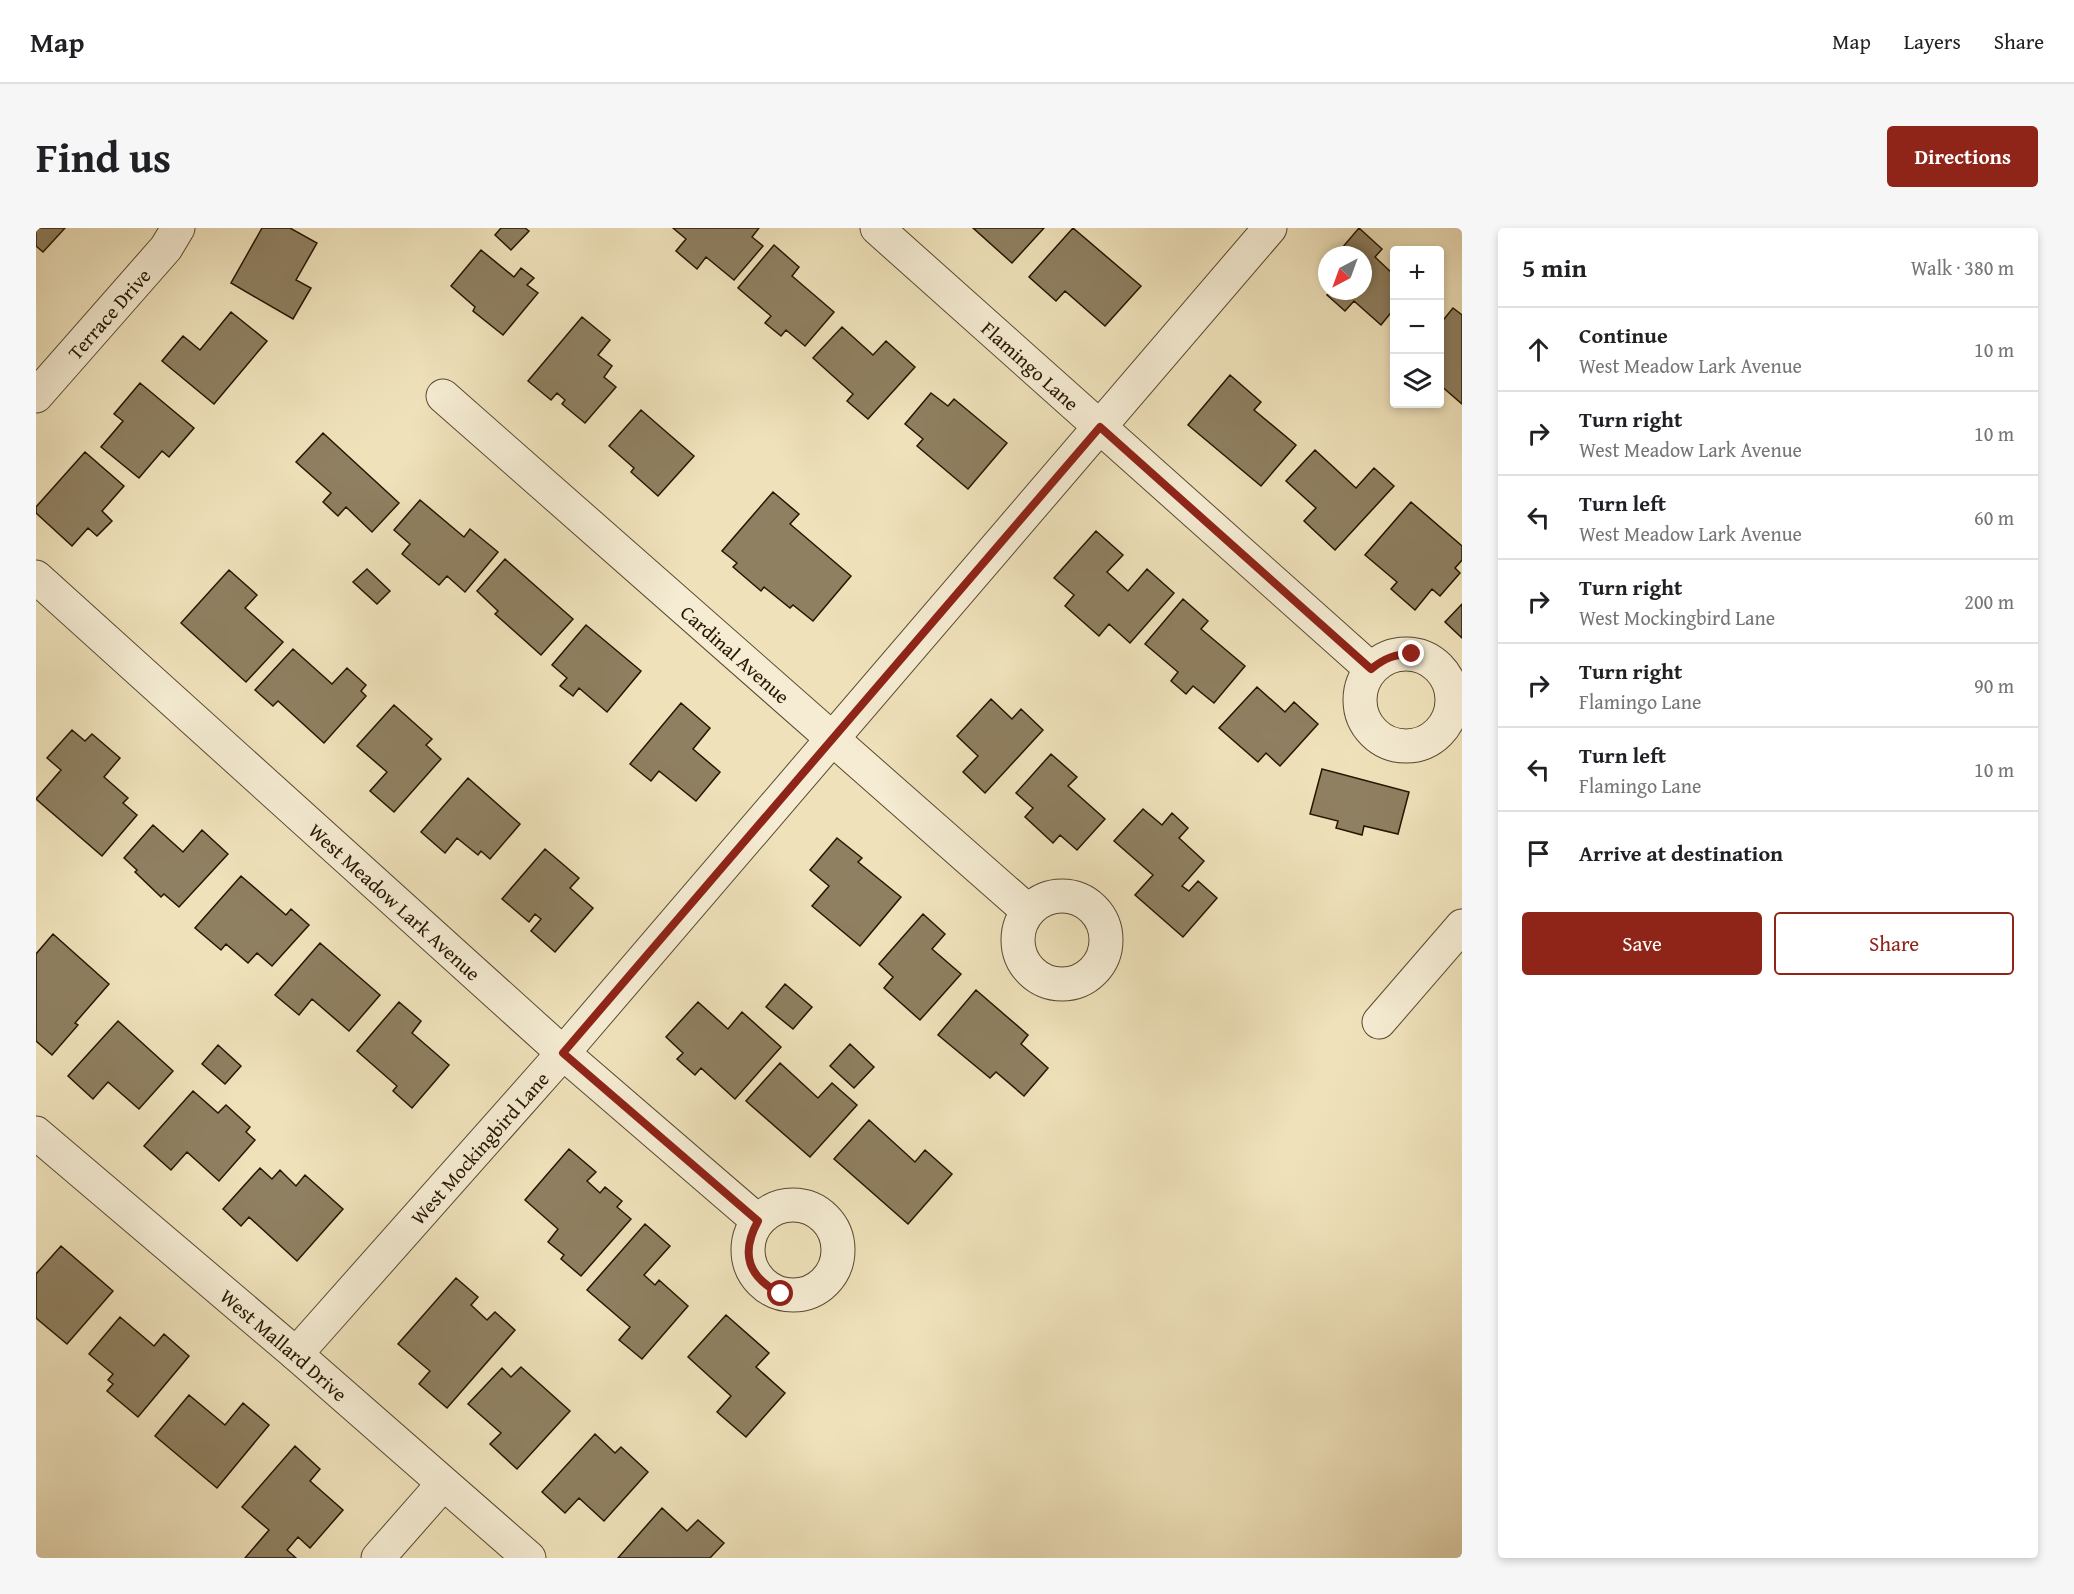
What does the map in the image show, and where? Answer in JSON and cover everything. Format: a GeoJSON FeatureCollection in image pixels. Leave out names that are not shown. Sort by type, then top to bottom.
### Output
{"type":"FeatureCollection","features":[{"type":"Feature","properties":{"kind":"street","name":"Terrace Drive"},"geometry":{"type":"LineString","coordinates":[[36,396],[166,248],[178,228]]}},
{"type":"Feature","properties":{"kind":"street","name":"Flamingo Lane"},"geometry":{"type":"LineString","coordinates":[[877,228],[1371,669]]}},
{"type":"Feature","properties":{"kind":"street","name":"West Mockingbird Lane"},"geometry":{"type":"LineString","coordinates":[[296,1354],[563,1053],[1270,228]]}},
{"type":"Feature","properties":{"kind":"street","name":"Cardinal Avenue"},"geometry":{"type":"LineString","coordinates":[[443,396],[1028,911]]}},
{"type":"Feature","properties":{"kind":"street","name":"West Meadow Lark Avenue"},"geometry":{"type":"LineString","coordinates":[[36,577],[563,1053],[758,1221]]}},
{"type":"Feature","properties":{"kind":"street"},"geometry":{"type":"LineString","coordinates":[[1379,1022],[1462,926]]}},
{"type":"Feature","properties":{"kind":"street","name":"West Mallard Drive"},"geometry":{"type":"LineString","coordinates":[[36,1132],[296,1354],[529,1558]]}},
{"type":"Feature","properties":{"kind":"street"},"geometry":{"type":"LineString","coordinates":[[378,1558],[443,1484]]}},
{"type":"Feature","properties":{"kind":"building"},"geometry":{"type":"Polygon","coordinates":[[[36,228],[65,228],[43,252],[36,246],[36,228]]]}},
{"type":"Feature","properties":{"kind":"building"},"geometry":{"type":"Polygon","coordinates":[[[262,228],[290,228],[317,243],[296,280],[311,288],[293,319],[231,283],[262,228]]]}},
{"type":"Feature","properties":{"kind":"building"},"geometry":{"type":"Polygon","coordinates":[[[501,228],[525,228],[529,231],[511,250],[495,235],[501,228]]]}},
{"type":"Feature","properties":{"kind":"building"},"geometry":{"type":"Polygon","coordinates":[[[673,228],[759,228],[752,237],[763,246],[734,280],[706,257],[697,269],[676,251],[686,239],[673,228]]]}},
{"type":"Feature","properties":{"kind":"building"},"geometry":{"type":"Polygon","coordinates":[[[973,228],[1044,228],[1012,263],[973,228]]]}},
{"type":"Feature","properties":{"kind":"building"},"geometry":{"type":"Polygon","coordinates":[[[1073,228],[1141,286],[1105,326],[1065,291],[1056,301],[1029,277],[1073,228]]]}},
{"type":"Feature","properties":{"kind":"building"},"geometry":{"type":"Polygon","coordinates":[[[1359,228],[1382,249],[1375,257],[1390,271],[1390,314],[1381,325],[1354,301],[1345,311],[1333,300],[1372,300],[1372,246],[1344,246],[1359,228]]]}},
{"type":"Feature","properties":{"kind":"building"},"geometry":{"type":"Polygon","coordinates":[[[774,245],[799,267],[792,276],[834,312],[805,346],[786,330],[781,336],[765,323],[771,316],[738,288],[774,245]]]}},
{"type":"Feature","properties":{"kind":"building"},"geometry":{"type":"Polygon","coordinates":[[[481,250],[514,277],[521,268],[534,278],[527,285],[538,293],[503,335],[473,311],[475,307],[451,286],[481,250]]]}},
{"type":"Feature","properties":{"kind":"building"},"geometry":{"type":"Polygon","coordinates":[[[1453,308],[1462,315],[1462,404],[1444,388],[1444,319],[1453,308]]]}},
{"type":"Feature","properties":{"kind":"building"},"geometry":{"type":"Polygon","coordinates":[[[231,312],[267,341],[214,404],[162,361],[183,336],[200,350],[231,312]]]}},
{"type":"Feature","properties":{"kind":"building"},"geometry":{"type":"Polygon","coordinates":[[[582,317],[610,340],[598,355],[612,366],[604,377],[616,387],[585,423],[562,404],[565,400],[557,393],[551,400],[528,381],[582,317]]]}},
{"type":"Feature","properties":{"kind":"building"},"geometry":{"type":"Polygon","coordinates":[[[842,327],[873,355],[886,341],[915,367],[868,419],[847,401],[853,394],[813,358],[842,327]]]}},
{"type":"Feature","properties":{"kind":"building"},"geometry":{"type":"Polygon","coordinates":[[[1230,375],[1261,402],[1254,410],[1296,445],[1261,486],[1188,425],[1230,375]]]}},
{"type":"Feature","properties":{"kind":"building"},"geometry":{"type":"Polygon","coordinates":[[[140,383],[194,428],[169,457],[162,451],[139,478],[101,447],[123,421],[114,414],[140,383]]]}},
{"type":"Feature","properties":{"kind":"building"},"geometry":{"type":"Polygon","coordinates":[[[931,393],[948,406],[954,399],[1007,443],[968,489],[917,446],[923,439],[905,424],[931,393]]]}},
{"type":"Feature","properties":{"kind":"building"},"geometry":{"type":"Polygon","coordinates":[[[641,410],[694,456],[658,496],[631,472],[634,468],[609,446],[641,410]]]}},
{"type":"Feature","properties":{"kind":"building"},"geometry":{"type":"Polygon","coordinates":[[[323,433],[399,503],[372,532],[346,507],[338,516],[323,502],[331,493],[296,462],[323,433]]]}},
{"type":"Feature","properties":{"kind":"building"},"geometry":{"type":"Polygon","coordinates":[[[1315,450],[1356,488],[1374,468],[1394,486],[1335,550],[1304,521],[1316,508],[1286,481],[1315,450]]]}},
{"type":"Feature","properties":{"kind":"building"},"geometry":{"type":"Polygon","coordinates":[[[85,452],[124,486],[102,511],[112,521],[97,536],[88,528],[72,546],[36,513],[36,507],[85,452]]]}},
{"type":"Feature","properties":{"kind":"building"},"geometry":{"type":"Polygon","coordinates":[[[773,492],[799,514],[790,524],[851,576],[813,621],[793,605],[790,608],[764,587],[761,591],[733,567],[737,563],[722,551],[773,492]]]}},
{"type":"Feature","properties":{"kind":"building"},"geometry":{"type":"Polygon","coordinates":[[[420,500],[464,537],[470,529],[498,552],[465,592],[447,576],[439,585],[402,554],[410,544],[394,530],[420,500]]]}},
{"type":"Feature","properties":{"kind":"building"},"geometry":{"type":"Polygon","coordinates":[[[1411,502],[1462,546],[1462,560],[1455,568],[1460,573],[1440,596],[1432,589],[1415,610],[1391,589],[1397,582],[1365,555],[1411,502]]]}},
{"type":"Feature","properties":{"kind":"building"},"geometry":{"type":"Polygon","coordinates":[[[1096,531],[1123,555],[1107,572],[1128,591],[1147,569],[1174,593],[1130,643],[1109,624],[1099,636],[1065,606],[1074,595],[1054,578],[1096,531]]]}},
{"type":"Feature","properties":{"kind":"building"},"geometry":{"type":"Polygon","coordinates":[[[505,559],[573,619],[541,655],[495,614],[498,611],[477,591],[505,559]]]}},
{"type":"Feature","properties":{"kind":"building"},"geometry":{"type":"Polygon","coordinates":[[[367,569],[390,591],[377,604],[353,582],[367,569]]]}},
{"type":"Feature","properties":{"kind":"building"},"geometry":{"type":"Polygon","coordinates":[[[229,570],[257,595],[245,608],[283,642],[246,682],[181,623],[229,570]]]}},
{"type":"Feature","properties":{"kind":"building"},"geometry":{"type":"Polygon","coordinates":[[[1183,599],[1208,621],[1201,629],[1245,666],[1214,703],[1193,686],[1186,694],[1171,681],[1178,672],[1145,644],[1183,599]]]}},
{"type":"Feature","properties":{"kind":"building"},"geometry":{"type":"Polygon","coordinates":[[[1462,604],[1462,638],[1445,622],[1462,604]]]}},
{"type":"Feature","properties":{"kind":"building"},"geometry":{"type":"Polygon","coordinates":[[[586,625],[641,671],[607,712],[579,688],[573,696],[560,686],[567,678],[552,665],[586,625]]]}},
{"type":"Feature","properties":{"kind":"building"},"geometry":{"type":"Polygon","coordinates":[[[293,649],[332,684],[347,668],[366,685],[361,691],[366,696],[324,743],[278,701],[273,706],[255,690],[293,649]]]}},
{"type":"Feature","properties":{"kind":"building"},"geometry":{"type":"Polygon","coordinates":[[[1257,687],[1285,712],[1294,702],[1318,724],[1280,766],[1266,753],[1258,762],[1219,728],[1257,687]]]}},
{"type":"Feature","properties":{"kind":"building"},"geometry":{"type":"Polygon","coordinates":[[[991,699],[1012,719],[1021,709],[1043,730],[985,793],[963,772],[978,756],[957,736],[991,699]]]}},
{"type":"Feature","properties":{"kind":"building"},"geometry":{"type":"Polygon","coordinates":[[[681,703],[710,728],[693,749],[720,772],[696,801],[659,771],[651,781],[630,764],[681,703]]]}},
{"type":"Feature","properties":{"kind":"building"},"geometry":{"type":"Polygon","coordinates":[[[394,705],[432,739],[426,745],[441,759],[394,812],[370,791],[387,772],[357,746],[394,705]]]}},
{"type":"Feature","properties":{"kind":"building"},"geometry":{"type":"Polygon","coordinates":[[[72,730],[85,741],[92,734],[120,758],[104,777],[128,798],[123,803],[137,815],[102,856],[36,799],[61,770],[47,758],[72,730]]]}},
{"type":"Feature","properties":{"kind":"building"},"geometry":{"type":"Polygon","coordinates":[[[1051,754],[1077,777],[1068,786],[1105,819],[1077,850],[1060,835],[1053,843],[1025,817],[1033,808],[1016,793],[1051,754]]]}},
{"type":"Feature","properties":{"kind":"building"},"geometry":{"type":"Polygon","coordinates":[[[1322,769],[1409,792],[1398,834],[1364,826],[1362,835],[1336,828],[1338,821],[1310,814],[1322,769]]]}},
{"type":"Feature","properties":{"kind":"building"},"geometry":{"type":"Polygon","coordinates":[[[468,778],[520,824],[490,859],[481,851],[478,855],[457,838],[445,853],[421,832],[468,778]]]}},
{"type":"Feature","properties":{"kind":"building"},"geometry":{"type":"Polygon","coordinates":[[[1143,809],[1162,825],[1172,813],[1188,828],[1179,838],[1204,861],[1182,886],[1189,891],[1198,881],[1217,898],[1183,937],[1135,895],[1153,875],[1114,841],[1143,809]]]}},
{"type":"Feature","properties":{"kind":"building"},"geometry":{"type":"Polygon","coordinates":[[[153,825],[183,852],[202,830],[228,854],[179,907],[164,894],[161,897],[124,858],[153,825]]]}},
{"type":"Feature","properties":{"kind":"building"},"geometry":{"type":"Polygon","coordinates":[[[837,838],[862,858],[858,862],[901,897],[860,946],[812,906],[829,886],[810,870],[837,838]]]}},
{"type":"Feature","properties":{"kind":"building"},"geometry":{"type":"Polygon","coordinates":[[[545,849],[579,878],[570,888],[593,908],[555,952],[531,931],[541,919],[535,914],[529,922],[502,899],[545,849]]]}},
{"type":"Feature","properties":{"kind":"building"},"geometry":{"type":"Polygon","coordinates":[[[241,876],[286,915],[291,909],[309,925],[272,966],[257,953],[248,963],[226,944],[221,950],[195,928],[241,876]]]}},
{"type":"Feature","properties":{"kind":"building"},"geometry":{"type":"Polygon","coordinates":[[[923,914],[945,934],[932,949],[961,974],[920,1020],[884,988],[893,977],[879,964],[923,914]]]}},
{"type":"Feature","properties":{"kind":"building"},"geometry":{"type":"Polygon","coordinates":[[[53,934],[109,984],[75,1023],[78,1025],[52,1055],[36,1041],[36,954],[53,934]]]}},
{"type":"Feature","properties":{"kind":"building"},"geometry":{"type":"Polygon","coordinates":[[[320,943],[380,995],[349,1031],[312,999],[299,1015],[275,995],[320,943]]]}},
{"type":"Feature","properties":{"kind":"building"},"geometry":{"type":"Polygon","coordinates":[[[785,984],[812,1007],[793,1029],[766,1007],[785,984]]]}},
{"type":"Feature","properties":{"kind":"building"},"geometry":{"type":"Polygon","coordinates":[[[976,990],[1028,1035],[1021,1044],[1048,1068],[1024,1096],[996,1072],[990,1078],[938,1035],[976,990]]]}},
{"type":"Feature","properties":{"kind":"building"},"geometry":{"type":"Polygon","coordinates":[[[399,1002],[421,1021],[412,1033],[449,1065],[412,1108],[393,1091],[397,1086],[357,1051],[399,1002]]]}},
{"type":"Feature","properties":{"kind":"building"},"geometry":{"type":"Polygon","coordinates":[[[698,1002],[728,1029],[742,1012],[781,1047],[735,1099],[701,1068],[695,1075],[677,1059],[683,1053],[666,1037],[698,1002]]]}},
{"type":"Feature","properties":{"kind":"building"},"geometry":{"type":"Polygon","coordinates":[[[118,1021],[173,1071],[139,1109],[108,1082],[93,1099],[68,1076],[118,1021]]]}},
{"type":"Feature","properties":{"kind":"building"},"geometry":{"type":"Polygon","coordinates":[[[850,1044],[874,1067],[854,1088],[830,1066],[850,1044]]]}},
{"type":"Feature","properties":{"kind":"building"},"geometry":{"type":"Polygon","coordinates":[[[218,1045],[241,1066],[225,1084],[202,1064],[218,1045]]]}},
{"type":"Feature","properties":{"kind":"building"},"geometry":{"type":"Polygon","coordinates":[[[780,1063],[818,1098],[832,1083],[857,1105],[810,1157],[746,1101],[780,1063]]]}},
{"type":"Feature","properties":{"kind":"building"},"geometry":{"type":"Polygon","coordinates":[[[193,1091],[218,1113],[226,1105],[250,1127],[246,1132],[255,1140],[219,1181],[187,1152],[171,1170],[144,1146],[193,1091]]]}},
{"type":"Feature","properties":{"kind":"building"},"geometry":{"type":"Polygon","coordinates":[[[869,1120],[915,1162],[925,1150],[952,1174],[908,1224],[834,1159],[869,1120]]]}},
{"type":"Feature","properties":{"kind":"building"},"geometry":{"type":"Polygon","coordinates":[[[569,1149],[596,1172],[587,1181],[600,1193],[605,1187],[622,1201],[617,1207],[631,1219],[581,1276],[561,1259],[564,1255],[548,1242],[558,1229],[525,1200],[569,1149]]]}},
{"type":"Feature","properties":{"kind":"building"},"geometry":{"type":"Polygon","coordinates":[[[260,1168],[272,1179],[280,1170],[296,1186],[305,1175],[343,1209],[297,1261],[249,1217],[241,1226],[223,1209],[260,1168]]]}},
{"type":"Feature","properties":{"kind":"building"},"geometry":{"type":"Polygon","coordinates":[[[645,1224],[670,1246],[644,1275],[655,1285],[659,1280],[688,1306],[642,1359],[619,1340],[630,1327],[587,1290],[645,1224]]]}},
{"type":"Feature","properties":{"kind":"building"},"geometry":{"type":"Polygon","coordinates":[[[61,1246],[113,1291],[67,1344],[36,1318],[36,1274],[61,1246]]]}},
{"type":"Feature","properties":{"kind":"building"},"geometry":{"type":"Polygon","coordinates":[[[456,1278],[478,1297],[471,1305],[487,1320],[495,1312],[515,1330],[447,1408],[419,1384],[430,1371],[398,1344],[456,1278]]]}},
{"type":"Feature","properties":{"kind":"building"},"geometry":{"type":"Polygon","coordinates":[[[726,1315],[769,1353],[756,1367],[785,1393],[746,1437],[717,1412],[731,1396],[688,1357],[726,1315]]]}},
{"type":"Feature","properties":{"kind":"building"},"geometry":{"type":"Polygon","coordinates":[[[120,1317],[154,1346],[164,1334],[189,1356],[138,1417],[107,1391],[113,1384],[108,1380],[113,1374],[89,1354],[120,1317]]]}},
{"type":"Feature","properties":{"kind":"building"},"geometry":{"type":"Polygon","coordinates":[[[521,1367],[570,1411],[517,1469],[490,1444],[501,1433],[468,1404],[502,1368],[511,1377],[521,1367]]]}},
{"type":"Feature","properties":{"kind":"building"},"geometry":{"type":"Polygon","coordinates":[[[189,1395],[225,1425],[243,1403],[269,1425],[217,1488],[155,1436],[189,1395]]]}},
{"type":"Feature","properties":{"kind":"building"},"geometry":{"type":"Polygon","coordinates":[[[595,1434],[615,1453],[621,1447],[648,1472],[604,1521],[579,1498],[565,1513],[542,1492],[595,1434]]]}},
{"type":"Feature","properties":{"kind":"building"},"geometry":{"type":"Polygon","coordinates":[[[295,1446],[320,1469],[310,1481],[343,1510],[310,1548],[298,1537],[287,1550],[296,1558],[245,1558],[269,1530],[242,1507],[295,1446]]]}},
{"type":"Feature","properties":{"kind":"building"},"geometry":{"type":"Polygon","coordinates":[[[662,1508],[687,1531],[698,1520],[724,1543],[710,1558],[618,1558],[662,1508]]]}},
{"type":"Feature","properties":{"kind":"route"},"geometry":{"type":"LineString","coordinates":[[781,1294],[768,1287],[757,1277],[750,1264],[747,1249],[750,1234],[758,1221],[563,1053],[1100,427],[1371,669],[1383,659],[1397,654],[1412,654]]}}]}
